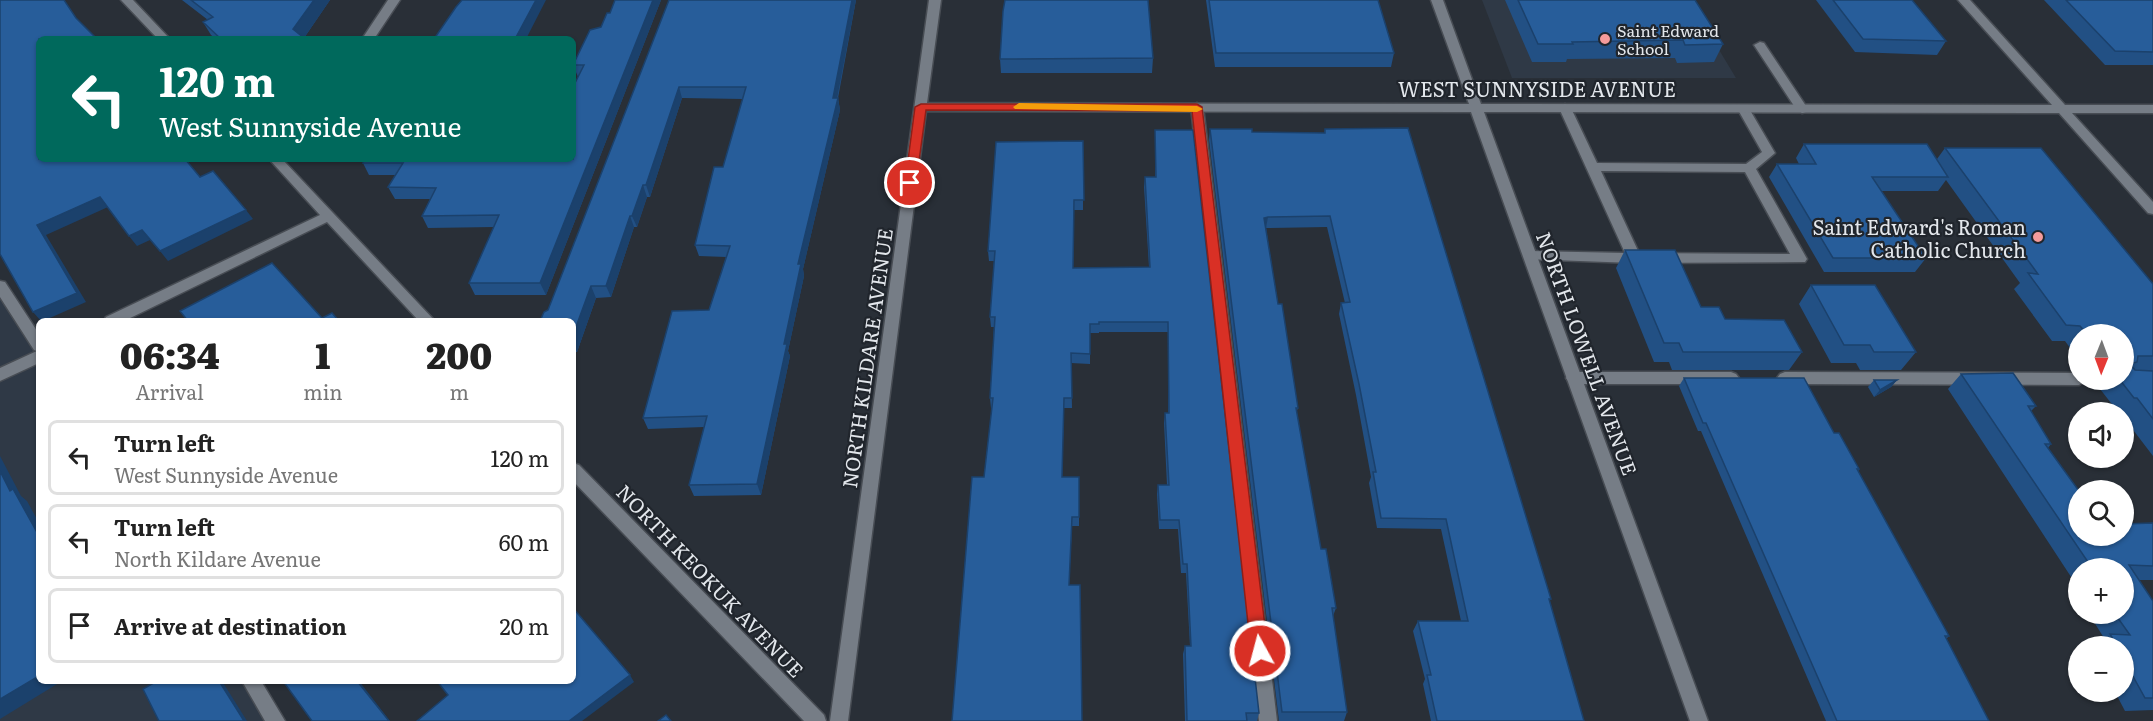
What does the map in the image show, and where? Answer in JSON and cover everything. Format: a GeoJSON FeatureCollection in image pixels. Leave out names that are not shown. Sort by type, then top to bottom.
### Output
{"type":"FeatureCollection","features":[{"type":"Feature","properties":{"kind":"street"},"geometry":{"type":"LineString","coordinates":[[129,0],[161,36]]}},
{"type":"Feature","properties":{"kind":"street"},"geometry":{"type":"LineString","coordinates":[[370,36],[394,0]]}},
{"type":"Feature","properties":{"kind":"street","name":"NORTH KILDARE AVENUE"},"geometry":{"type":"LineString","coordinates":[[838,721],[935,0]]}},
{"type":"Feature","properties":{"kind":"street","name":"NORTH LOWELL AVENUE"},"geometry":{"type":"LineString","coordinates":[[1437,0],[1699,721]]}},
{"type":"Feature","properties":{"kind":"street"},"geometry":{"type":"LineString","coordinates":[[1964,0],[2153,210]]}},
{"type":"Feature","properties":{"kind":"street"},"geometry":{"type":"LineString","coordinates":[[1760,45],[1802,109]]}},
{"type":"Feature","properties":{"kind":"street","name":"WEST SUNNYSIDE AVENUE"},"geometry":{"type":"LineString","coordinates":[[921,107],[2153,109]]}},
{"type":"Feature","properties":{"kind":"street"},"geometry":{"type":"LineString","coordinates":[[1197,107],[1268,721]]}},
{"type":"Feature","properties":{"kind":"street"},"geometry":{"type":"LineString","coordinates":[[1565,108],[1634,258]]}},
{"type":"Feature","properties":{"kind":"street"},"geometry":{"type":"LineString","coordinates":[[1592,167],[1749,168],[1769,153],[1743,108]]}},
{"type":"Feature","properties":{"kind":"street"},"geometry":{"type":"LineString","coordinates":[[282,162],[328,216],[425,318]]}},
{"type":"Feature","properties":{"kind":"street"},"geometry":{"type":"LineString","coordinates":[[1530,256],[1800,259],[1749,168]]}},
{"type":"Feature","properties":{"kind":"street"},"geometry":{"type":"LineString","coordinates":[[117,318],[328,216]]}},
{"type":"Feature","properties":{"kind":"street"},"geometry":{"type":"LineString","coordinates":[[0,286],[36,341]]}},
{"type":"Feature","properties":{"kind":"street"},"geometry":{"type":"LineString","coordinates":[[0,375],[36,357]]}},
{"type":"Feature","properties":{"kind":"street"},"geometry":{"type":"LineString","coordinates":[[1574,378],[1748,378]]}},
{"type":"Feature","properties":{"kind":"street"},"geometry":{"type":"LineString","coordinates":[[1772,378],[2068,379]]}},
{"type":"Feature","properties":{"kind":"street","name":"NORTH KEOKUK AVENUE"},"geometry":{"type":"LineString","coordinates":[[576,473],[817,721]]}},
{"type":"Feature","properties":{"kind":"street"},"geometry":{"type":"LineString","coordinates":[[253,684],[276,721]]}},
{"type":"Feature","properties":{"kind":"shaded area","name":"Saint Edward School"},"geometry":{"type":"Polygon","coordinates":[[[1482,0],[1689,0],[1736,78],[1512,78],[1482,0]]]}},
{"type":"Feature","properties":{"kind":"shaded area"},"geometry":{"type":"Polygon","coordinates":[[[0,290],[36,346],[36,684],[251,684],[275,721],[0,721],[0,290]]]}},
{"type":"Feature","properties":{"kind":"building"},"geometry":{"type":"Polygon","coordinates":[[[0,0],[64,0],[76,18],[94,36],[36,36],[36,162],[188,162],[200,177],[213,171],[246,210],[160,251],[142,230],[129,236],[100,197],[37,225],[77,293],[33,312],[0,254],[0,0]]]}},
{"type":"Feature","properties":{"kind":"building"},"geometry":{"type":"Polygon","coordinates":[[[191,0],[314,0],[293,29],[302,36],[218,36],[203,22],[213,17],[191,0]]]}},
{"type":"Feature","properties":{"kind":"building"},"geometry":{"type":"Polygon","coordinates":[[[462,0],[536,0],[517,36],[436,36],[462,0]]]}},
{"type":"Feature","properties":{"kind":"building"},"geometry":{"type":"Polygon","coordinates":[[[615,0],[653,0],[540,283],[469,283],[499,215],[422,216],[436,188],[388,187],[403,163],[364,162],[576,162],[576,81],[584,65],[576,65],[576,59],[590,30],[601,27],[607,13],[610,13],[615,0]]]}},
{"type":"Feature","properties":{"kind":"building"},"geometry":{"type":"Polygon","coordinates":[[[669,0],[852,0],[833,98],[838,98],[798,264],[801,264],[784,344],[787,344],[757,484],[689,485],[707,416],[643,418],[672,311],[709,310],[730,246],[695,245],[714,167],[723,167],[746,87],[679,87],[646,185],[643,185],[632,216],[630,216],[606,286],[591,286],[576,327],[576,318],[541,318],[548,310],[669,0]]]}},
{"type":"Feature","properties":{"kind":"building"},"geometry":{"type":"Polygon","coordinates":[[[1005,0],[1148,0],[1153,58],[1000,59],[1005,0]]]}},
{"type":"Feature","properties":{"kind":"building"},"geometry":{"type":"Polygon","coordinates":[[[1209,0],[1378,0],[1394,53],[1216,53],[1209,0]]]}},
{"type":"Feature","properties":{"kind":"building"},"geometry":{"type":"Polygon","coordinates":[[[1518,0],[1695,0],[1723,44],[1685,45],[1683,40],[1538,44],[1518,0]]]}},
{"type":"Feature","properties":{"kind":"building"},"geometry":{"type":"Polygon","coordinates":[[[1833,0],[1912,0],[1946,41],[1863,39],[1833,0]]]}},
{"type":"Feature","properties":{"kind":"building"},"geometry":{"type":"Polygon","coordinates":[[[2066,0],[2153,0],[2153,52],[2115,51],[2066,0]]]}},
{"type":"Feature","properties":{"kind":"building"},"geometry":{"type":"Polygon","coordinates":[[[1408,128],[1551,599],[1549,599],[1584,721],[1437,721],[1427,675],[1431,675],[1418,621],[1468,621],[1446,519],[1381,518],[1373,472],[1376,472],[1341,303],[1350,302],[1330,216],[1264,218],[1278,304],[1282,304],[1298,408],[1296,408],[1321,549],[1326,549],[1336,608],[1332,608],[1347,712],[1282,712],[1210,129],[1325,133],[1325,129],[1408,128]]]}},
{"type":"Feature","properties":{"kind":"building"},"geometry":{"type":"Polygon","coordinates":[[[1155,130],[1193,130],[1259,713],[1246,713],[1247,721],[1187,721],[1185,646],[1191,646],[1187,564],[1183,564],[1179,520],[1160,520],[1158,485],[1169,485],[1165,413],[1169,413],[1168,322],[1099,322],[1099,324],[1090,324],[1090,354],[1071,353],[1072,398],[1064,398],[1062,477],[1079,477],[1079,517],[1072,517],[1069,585],[1080,585],[1082,721],[952,721],[972,477],[984,477],[993,398],[990,398],[995,317],[990,317],[995,251],[988,251],[996,142],[1083,141],[1084,200],[1074,200],[1073,268],[1150,267],[1145,177],[1156,177],[1155,130]]]}},
{"type":"Feature","properties":{"kind":"building"},"geometry":{"type":"Polygon","coordinates":[[[1804,144],[1927,144],[1948,177],[1872,177],[1926,258],[1833,258],[1777,164],[1816,164],[1804,144]]]}},
{"type":"Feature","properties":{"kind":"building","name":"Saint Edward's Roman Catholic Church"},"geometry":{"type":"Polygon","coordinates":[[[1945,148],[2041,148],[2153,284],[2153,356],[2138,356],[2137,362],[2134,363],[2134,324],[2066,325],[2028,273],[2038,274],[1945,148]]]}},
{"type":"Feature","properties":{"kind":"building"},"geometry":{"type":"Polygon","coordinates":[[[1625,250],[1675,250],[1701,307],[1719,307],[1725,319],[1784,320],[1802,352],[1683,352],[1679,343],[1664,343],[1625,250]]]}},
{"type":"Feature","properties":{"kind":"building"},"geometry":{"type":"Polygon","coordinates":[[[272,263],[322,318],[186,318],[180,311],[272,263]]]}},
{"type":"Feature","properties":{"kind":"building"},"geometry":{"type":"Polygon","coordinates":[[[1811,285],[1875,285],[1916,352],[1874,352],[1870,345],[1844,345],[1811,285]]]}},
{"type":"Feature","properties":{"kind":"building"},"geometry":{"type":"Polygon","coordinates":[[[332,313],[336,318],[322,318],[332,313]]]}},
{"type":"Feature","properties":{"kind":"building","name":"Saint Edward's Roman Catholic Church"},"geometry":{"type":"Polygon","coordinates":[[[2134,369],[2153,371],[2153,419],[2137,398],[2134,398],[2128,390],[2134,390],[2134,369]]]}},
{"type":"Feature","properties":{"kind":"building"},"geometry":{"type":"Polygon","coordinates":[[[2013,373],[2036,406],[2028,406],[2051,444],[2045,444],[2071,480],[2068,480],[2068,532],[1961,374],[2013,373]]]}},
{"type":"Feature","properties":{"kind":"building"},"geometry":{"type":"Polygon","coordinates":[[[1684,378],[1804,378],[1834,433],[1839,433],[1859,469],[1857,469],[1949,636],[1945,636],[1989,721],[1837,721],[1684,378]]]}},
{"type":"Feature","properties":{"kind":"building"},"geometry":{"type":"Polygon","coordinates":[[[1874,380],[1897,380],[1880,390],[1874,380]]]}},
{"type":"Feature","properties":{"kind":"building"},"geometry":{"type":"Polygon","coordinates":[[[0,471],[10,491],[13,489],[36,531],[36,678],[0,699],[0,471]]]}},
{"type":"Feature","properties":{"kind":"building"},"geometry":{"type":"Polygon","coordinates":[[[2153,523],[2153,566],[2134,565],[2134,558],[2085,558],[2077,546],[2134,546],[2134,524],[2153,523]]]}},
{"type":"Feature","properties":{"kind":"building"},"geometry":{"type":"Polygon","coordinates":[[[2134,572],[2153,601],[2153,698],[2145,698],[2134,678],[2134,636],[2111,636],[2110,634],[2130,635],[2122,624],[2134,624],[2134,572]]]}},
{"type":"Feature","properties":{"kind":"building"},"geometry":{"type":"Polygon","coordinates":[[[576,612],[630,675],[569,721],[417,721],[448,695],[439,684],[576,684],[576,612]]]}},
{"type":"Feature","properties":{"kind":"building"},"geometry":{"type":"Polygon","coordinates":[[[152,684],[221,684],[244,721],[159,721],[143,689],[152,684]]]}},
{"type":"Feature","properties":{"kind":"building"},"geometry":{"type":"Polygon","coordinates":[[[285,684],[359,684],[389,721],[312,721],[285,684]]]}},
{"type":"Feature","properties":{"kind":"building"},"geometry":{"type":"Polygon","coordinates":[[[666,715],[671,721],[658,721],[666,715]]]}},
{"type":"Feature","properties":{"kind":"slow traffic"},"geometry":{"type":"LineString","coordinates":[[1019,107],[1197,107],[1197,109]]}},
{"type":"Feature","properties":{"kind":"place","name":"Saint Edward School"},"geometry":{"type":"Point","coordinates":[1605,39]}},
{"type":"Feature","properties":{"kind":"place","name":"Saint Edward's Roman Catholic Church"},"geometry":{"type":"Point","coordinates":[2038,237]}},
{"type":"Feature","properties":{"kind":"route"},"geometry":{"type":"LineString","coordinates":[[910,183],[921,107],[1197,107],[1260,651]]}}]}
